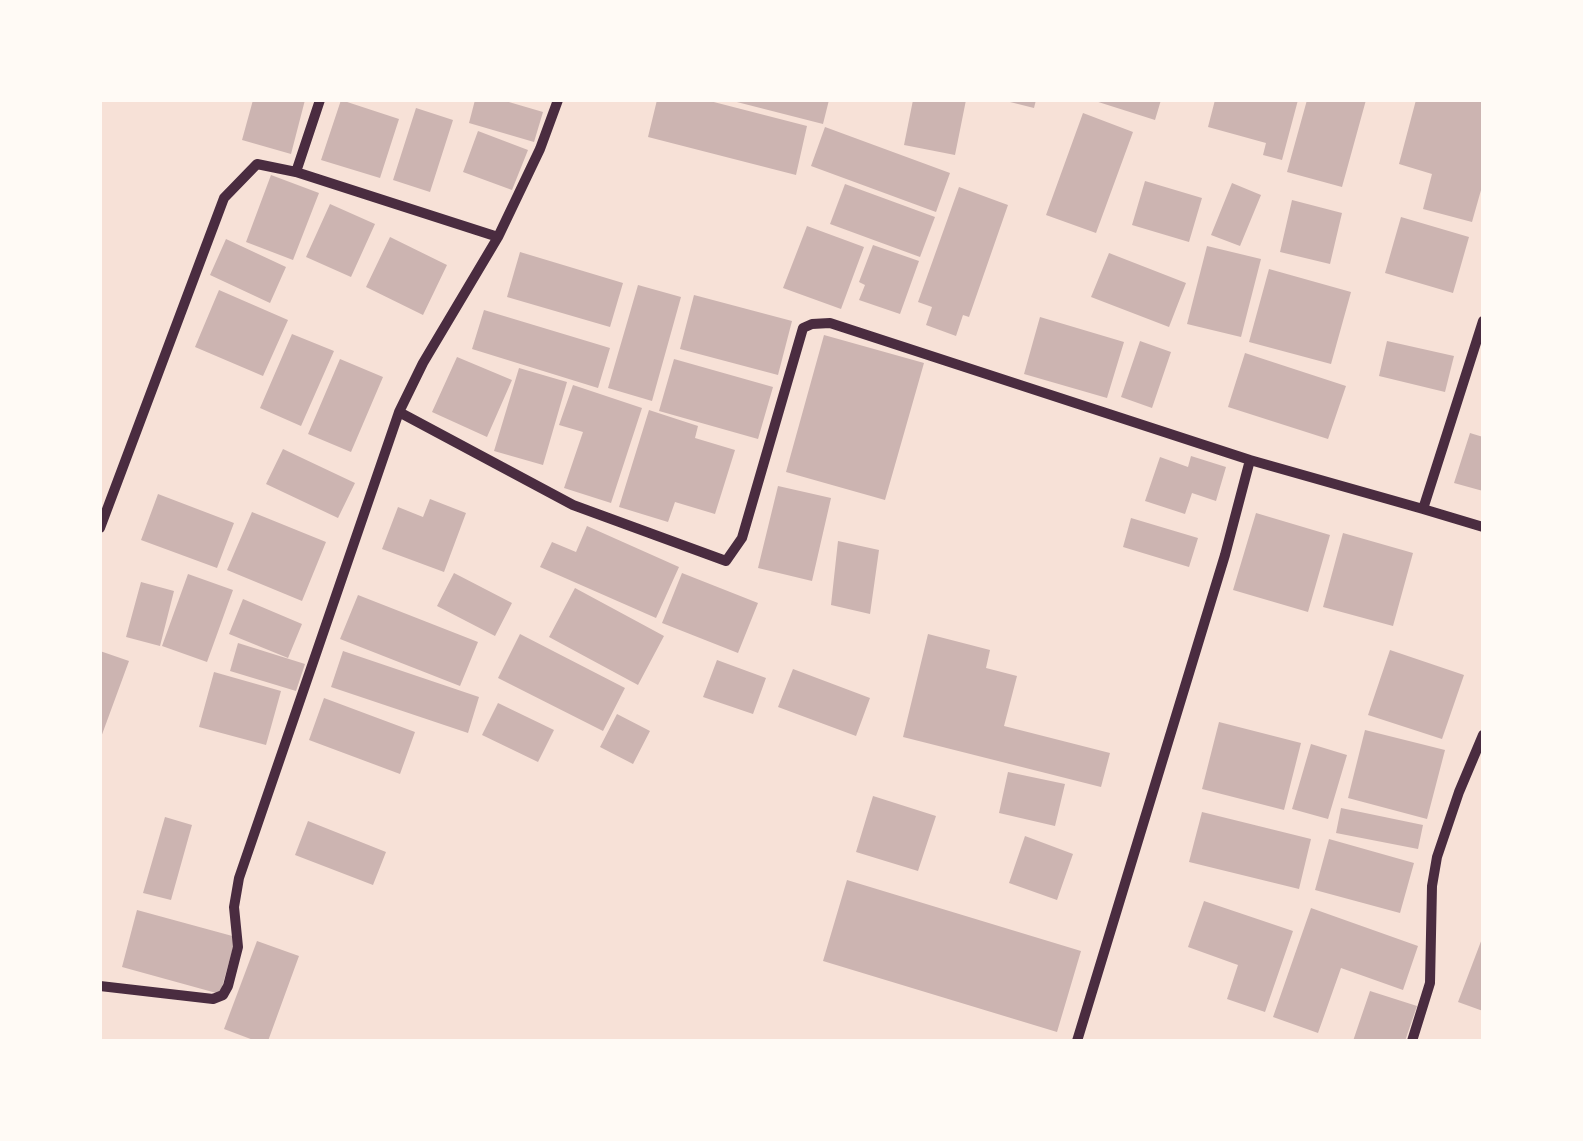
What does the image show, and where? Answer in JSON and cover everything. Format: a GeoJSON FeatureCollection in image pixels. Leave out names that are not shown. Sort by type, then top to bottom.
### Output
{"type":"FeatureCollection","features":[{"type":"Feature","properties":{"kind":"street"},"geometry":{"type":"LineString","coordinates":[[296,172],[320,100]]}},
{"type":"Feature","properties":{"kind":"street"},"geometry":{"type":"LineString","coordinates":[[100,986],[213,1000],[223,995],[228,986],[238,947],[234,907],[239,878],[399,412],[423,363],[498,236],[540,149],[558,100]]}},
{"type":"Feature","properties":{"kind":"street"},"geometry":{"type":"LineString","coordinates":[[100,528],[224,198],[257,164],[296,172],[498,236]]}},
{"type":"Feature","properties":{"kind":"street"},"geometry":{"type":"LineString","coordinates":[[1423,509],[1483,321]]}},
{"type":"Feature","properties":{"kind":"street"},"geometry":{"type":"LineString","coordinates":[[399,412],[573,505],[726,561],[742,538],[753,505],[803,328],[830,322],[1250,460],[1483,527]]}},
{"type":"Feature","properties":{"kind":"street"},"geometry":{"type":"LineString","coordinates":[[1077,1041],[1250,460]]}},
{"type":"Feature","properties":{"kind":"street"},"geometry":{"type":"LineString","coordinates":[[1412,1041],[1430,983],[1436,857],[1483,735]]}},
{"type":"Feature","properties":{"kind":"building"},"geometry":{"type":"Polygon","coordinates":[[[253,100],[305,100],[291,154],[242,140],[253,100]]]}},
{"type":"Feature","properties":{"kind":"building"},"geometry":{"type":"Polygon","coordinates":[[[341,100],[399,119],[380,178],[321,160],[341,100]]]}},
{"type":"Feature","properties":{"kind":"building"},"geometry":{"type":"Polygon","coordinates":[[[475,100],[502,100],[543,112],[534,142],[469,123],[475,100]]]}},
{"type":"Feature","properties":{"kind":"building"},"geometry":{"type":"Polygon","coordinates":[[[657,100],[706,100],[807,126],[796,175],[648,137],[657,100]]]}},
{"type":"Feature","properties":{"kind":"building"},"geometry":{"type":"Polygon","coordinates":[[[729,100],[829,100],[823,124],[729,100]]]}},
{"type":"Feature","properties":{"kind":"building"},"geometry":{"type":"Polygon","coordinates":[[[913,100],[966,100],[955,155],[904,145],[913,100]]]}},
{"type":"Feature","properties":{"kind":"building"},"geometry":{"type":"Polygon","coordinates":[[[1002,100],[1036,100],[1034,108],[1002,100]]]}},
{"type":"Feature","properties":{"kind":"building"},"geometry":{"type":"Polygon","coordinates":[[[1092,100],[1161,100],[1155,120],[1092,100]]]}},
{"type":"Feature","properties":{"kind":"building"},"geometry":{"type":"Polygon","coordinates":[[[1215,100],[1298,100],[1282,160],[1263,155],[1266,143],[1208,127],[1215,100]]]}},
{"type":"Feature","properties":{"kind":"building"},"geometry":{"type":"Polygon","coordinates":[[[1307,100],[1366,100],[1342,187],[1287,172],[1307,100]]]}},
{"type":"Feature","properties":{"kind":"building"},"geometry":{"type":"Polygon","coordinates":[[[1416,100],[1483,100],[1483,183],[1472,222],[1423,209],[1432,174],[1399,164],[1416,100]]]}},
{"type":"Feature","properties":{"kind":"building"},"geometry":{"type":"Polygon","coordinates":[[[416,108],[453,120],[430,192],[393,180],[416,108]]]}},
{"type":"Feature","properties":{"kind":"building"},"geometry":{"type":"Polygon","coordinates":[[[1083,113],[1133,132],[1096,233],[1046,215],[1083,113]]]}},
{"type":"Feature","properties":{"kind":"building"},"geometry":{"type":"Polygon","coordinates":[[[825,127],[950,173],[936,212],[811,166],[825,127]]]}},
{"type":"Feature","properties":{"kind":"building"},"geometry":{"type":"Polygon","coordinates":[[[478,131],[528,150],[512,190],[463,172],[478,131]]]}},
{"type":"Feature","properties":{"kind":"building"},"geometry":{"type":"Polygon","coordinates":[[[271,175],[319,193],[293,260],[246,242],[271,175]]]}},
{"type":"Feature","properties":{"kind":"building"},"geometry":{"type":"Polygon","coordinates":[[[1145,181],[1202,198],[1189,242],[1132,225],[1145,181]]]}},
{"type":"Feature","properties":{"kind":"building"},"geometry":{"type":"Polygon","coordinates":[[[1232,183],[1261,195],[1240,246],[1211,235],[1232,183]]]}},
{"type":"Feature","properties":{"kind":"building"},"geometry":{"type":"Polygon","coordinates":[[[845,184],[935,217],[920,257],[830,224],[845,184]]]}},
{"type":"Feature","properties":{"kind":"building"},"geometry":{"type":"Polygon","coordinates":[[[959,187],[1008,205],[969,317],[963,315],[956,336],[926,325],[932,307],[918,302],[959,187]]]}},
{"type":"Feature","properties":{"kind":"building"},"geometry":{"type":"Polygon","coordinates":[[[1292,200],[1342,213],[1330,264],[1280,252],[1292,200]]]}},
{"type":"Feature","properties":{"kind":"building"},"geometry":{"type":"Polygon","coordinates":[[[330,204],[375,224],[351,277],[306,257],[330,204]]]}},
{"type":"Feature","properties":{"kind":"building"},"geometry":{"type":"Polygon","coordinates":[[[1401,217],[1469,237],[1453,293],[1385,273],[1401,217]]]}},
{"type":"Feature","properties":{"kind":"building"},"geometry":{"type":"Polygon","coordinates":[[[807,226],[864,247],[841,309],[783,288],[807,226]]]}},
{"type":"Feature","properties":{"kind":"building"},"geometry":{"type":"Polygon","coordinates":[[[390,237],[447,265],[423,315],[366,287],[390,237]]]}},
{"type":"Feature","properties":{"kind":"building"},"geometry":{"type":"Polygon","coordinates":[[[226,239],[286,267],[270,303],[210,275],[226,239]]]}},
{"type":"Feature","properties":{"kind":"building"},"geometry":{"type":"Polygon","coordinates":[[[873,245],[919,261],[900,314],[859,300],[865,285],[859,282],[873,245]]]}},
{"type":"Feature","properties":{"kind":"building"},"geometry":{"type":"Polygon","coordinates":[[[1207,246],[1261,259],[1241,337],[1187,324],[1207,246]]]}},
{"type":"Feature","properties":{"kind":"building"},"geometry":{"type":"Polygon","coordinates":[[[520,252],[623,283],[610,327],[507,297],[520,252]]]}},
{"type":"Feature","properties":{"kind":"building"},"geometry":{"type":"Polygon","coordinates":[[[1109,253],[1186,283],[1169,327],[1091,297],[1109,253]]]}},
{"type":"Feature","properties":{"kind":"building"},"geometry":{"type":"Polygon","coordinates":[[[1269,269],[1351,292],[1331,364],[1249,342],[1269,269]]]}},
{"type":"Feature","properties":{"kind":"building"},"geometry":{"type":"Polygon","coordinates":[[[638,285],[681,297],[652,401],[608,388],[638,285]]]}},
{"type":"Feature","properties":{"kind":"building"},"geometry":{"type":"Polygon","coordinates":[[[219,290],[288,320],[263,376],[195,347],[219,290]]]}},
{"type":"Feature","properties":{"kind":"building"},"geometry":{"type":"Polygon","coordinates":[[[694,295],[792,321],[778,375],[680,349],[694,295]]]}},
{"type":"Feature","properties":{"kind":"building"},"geometry":{"type":"Polygon","coordinates":[[[484,310],[610,348],[598,388],[472,349],[484,310]]]}},
{"type":"Feature","properties":{"kind":"building"},"geometry":{"type":"Polygon","coordinates":[[[1040,317],[1124,342],[1107,398],[1024,374],[1040,317]]]}},
{"type":"Feature","properties":{"kind":"building"},"geometry":{"type":"Polygon","coordinates":[[[292,334],[334,351],[301,426],[260,408],[292,334]]]}},
{"type":"Feature","properties":{"kind":"building"},"geometry":{"type":"Polygon","coordinates":[[[824,335],[924,363],[885,500],[786,472],[824,335]]]}},
{"type":"Feature","properties":{"kind":"building"},"geometry":{"type":"Polygon","coordinates":[[[1140,341],[1171,352],[1152,408],[1121,397],[1140,341]]]}},
{"type":"Feature","properties":{"kind":"building"},"geometry":{"type":"Polygon","coordinates":[[[1387,341],[1454,356],[1445,392],[1379,376],[1387,341]]]}},
{"type":"Feature","properties":{"kind":"building"},"geometry":{"type":"Polygon","coordinates":[[[1245,353],[1346,386],[1328,439],[1228,407],[1245,353]]]}},
{"type":"Feature","properties":{"kind":"building"},"geometry":{"type":"Polygon","coordinates":[[[457,357],[512,380],[487,437],[432,412],[457,357]]]}},
{"type":"Feature","properties":{"kind":"building"},"geometry":{"type":"Polygon","coordinates":[[[340,359],[383,377],[351,452],[308,434],[340,359]]]}},
{"type":"Feature","properties":{"kind":"building"},"geometry":{"type":"Polygon","coordinates":[[[674,359],[773,387],[758,439],[659,411],[674,359]]]}},
{"type":"Feature","properties":{"kind":"building"},"geometry":{"type":"Polygon","coordinates":[[[519,368],[567,382],[543,465],[494,451],[519,368]]]}},
{"type":"Feature","properties":{"kind":"building"},"geometry":{"type":"Polygon","coordinates":[[[573,385],[642,408],[611,503],[564,488],[583,432],[559,425],[573,385]]]}},
{"type":"Feature","properties":{"kind":"building"},"geometry":{"type":"Polygon","coordinates":[[[649,410],[698,426],[695,438],[735,450],[715,514],[675,502],[668,522],[619,507],[649,410]]]}},
{"type":"Feature","properties":{"kind":"building"},"geometry":{"type":"Polygon","coordinates":[[[1470,433],[1483,437],[1483,491],[1454,483],[1470,433]]]}},
{"type":"Feature","properties":{"kind":"building"},"geometry":{"type":"Polygon","coordinates":[[[283,449],[355,483],[338,518],[266,484],[283,449]]]}},
{"type":"Feature","properties":{"kind":"building"},"geometry":{"type":"Polygon","coordinates":[[[1191,456],[1226,467],[1216,501],[1192,493],[1185,514],[1145,501],[1160,457],[1188,467],[1191,456]]]}},
{"type":"Feature","properties":{"kind":"building"},"geometry":{"type":"Polygon","coordinates":[[[778,486],[831,498],[812,581],[758,568],[778,486]]]}},
{"type":"Feature","properties":{"kind":"building"},"geometry":{"type":"Polygon","coordinates":[[[158,494],[234,523],[217,568],[141,540],[158,494]]]}},
{"type":"Feature","properties":{"kind":"building"},"geometry":{"type":"Polygon","coordinates":[[[430,499],[466,513],[444,572],[382,549],[398,507],[423,517],[430,499]]]}},
{"type":"Feature","properties":{"kind":"building"},"geometry":{"type":"Polygon","coordinates":[[[252,512],[326,542],[302,601],[227,570],[252,512]]]}},
{"type":"Feature","properties":{"kind":"building"},"geometry":{"type":"Polygon","coordinates":[[[1256,513],[1330,535],[1308,612],[1233,590],[1256,513]]]}},
{"type":"Feature","properties":{"kind":"building"},"geometry":{"type":"Polygon","coordinates":[[[1131,518],[1198,538],[1189,567],[1123,547],[1131,518]]]}},
{"type":"Feature","properties":{"kind":"building"},"geometry":{"type":"Polygon","coordinates":[[[587,526],[679,567],[656,618],[540,567],[552,542],[576,552],[587,526]]]}},
{"type":"Feature","properties":{"kind":"building"},"geometry":{"type":"Polygon","coordinates":[[[1343,533],[1413,553],[1393,626],[1323,607],[1343,533]]]}},
{"type":"Feature","properties":{"kind":"building"},"geometry":{"type":"Polygon","coordinates":[[[838,541],[879,550],[870,614],[831,605],[838,541]]]}},
{"type":"Feature","properties":{"kind":"building"},"geometry":{"type":"Polygon","coordinates":[[[454,573],[512,603],[495,636],[437,606],[454,573]]]}},
{"type":"Feature","properties":{"kind":"building"},"geometry":{"type":"Polygon","coordinates":[[[682,573],[758,603],[738,653],[662,623],[682,573]]]}},
{"type":"Feature","properties":{"kind":"building"},"geometry":{"type":"Polygon","coordinates":[[[188,574],[233,590],[207,662],[162,646],[188,574]]]}},
{"type":"Feature","properties":{"kind":"building"},"geometry":{"type":"Polygon","coordinates":[[[141,582],[174,591],[160,646],[126,637],[141,582]]]}},
{"type":"Feature","properties":{"kind":"building"},"geometry":{"type":"Polygon","coordinates":[[[575,588],[664,636],[638,685],[549,637],[575,588]]]}},
{"type":"Feature","properties":{"kind":"building"},"geometry":{"type":"Polygon","coordinates":[[[358,595],[478,642],[460,686],[340,639],[358,595]]]}},
{"type":"Feature","properties":{"kind":"building"},"geometry":{"type":"Polygon","coordinates":[[[243,599],[302,624],[288,658],[229,634],[243,599]]]}},
{"type":"Feature","properties":{"kind":"building"},"geometry":{"type":"Polygon","coordinates":[[[520,634],[625,688],[603,731],[498,678],[520,634]]]}},
{"type":"Feature","properties":{"kind":"building"},"geometry":{"type":"Polygon","coordinates":[[[928,634],[990,650],[986,668],[1017,676],[1004,726],[1110,753],[1101,787],[903,737],[928,634]]]}},
{"type":"Feature","properties":{"kind":"building"},"geometry":{"type":"Polygon","coordinates":[[[238,643],[305,664],[296,691],[230,671],[238,643]]]}},
{"type":"Feature","properties":{"kind":"building"},"geometry":{"type":"Polygon","coordinates":[[[1390,650],[1464,675],[1442,739],[1368,715],[1390,650]]]}},
{"type":"Feature","properties":{"kind":"building"},"geometry":{"type":"Polygon","coordinates":[[[100,651],[129,661],[100,740],[100,651]]]}},
{"type":"Feature","properties":{"kind":"building"},"geometry":{"type":"Polygon","coordinates":[[[343,651],[479,697],[468,733],[331,687],[343,651]]]}},
{"type":"Feature","properties":{"kind":"building"},"geometry":{"type":"Polygon","coordinates":[[[717,660],[766,678],[753,714],[703,697],[717,660]]]}},
{"type":"Feature","properties":{"kind":"building"},"geometry":{"type":"Polygon","coordinates":[[[793,669],[870,698],[856,736],[778,707],[793,669]]]}},
{"type":"Feature","properties":{"kind":"building"},"geometry":{"type":"Polygon","coordinates":[[[214,672],[281,691],[266,745],[199,727],[214,672]]]}},
{"type":"Feature","properties":{"kind":"building"},"geometry":{"type":"Polygon","coordinates":[[[324,698],[415,732],[400,774],[309,740],[324,698]]]}},
{"type":"Feature","properties":{"kind":"building"},"geometry":{"type":"Polygon","coordinates":[[[498,703],[554,730],[538,762],[482,735],[498,703]]]}},
{"type":"Feature","properties":{"kind":"building"},"geometry":{"type":"Polygon","coordinates":[[[617,714],[650,731],[633,764],[600,747],[617,714]]]}},
{"type":"Feature","properties":{"kind":"building"},"geometry":{"type":"Polygon","coordinates":[[[1219,722],[1301,743],[1284,810],[1202,789],[1219,722]]]}},
{"type":"Feature","properties":{"kind":"building"},"geometry":{"type":"Polygon","coordinates":[[[1365,730],[1445,750],[1427,819],[1348,798],[1365,730]]]}},
{"type":"Feature","properties":{"kind":"building"},"geometry":{"type":"Polygon","coordinates":[[[1311,744],[1347,755],[1328,819],[1292,809],[1311,744]]]}},
{"type":"Feature","properties":{"kind":"building"},"geometry":{"type":"Polygon","coordinates":[[[1008,772],[1065,784],[1055,826],[999,813],[1008,772]]]}},
{"type":"Feature","properties":{"kind":"building"},"geometry":{"type":"Polygon","coordinates":[[[873,796],[936,816],[918,871],[856,852],[873,796]]]}},
{"type":"Feature","properties":{"kind":"building"},"geometry":{"type":"Polygon","coordinates":[[[1341,808],[1423,825],[1418,849],[1336,833],[1341,808]]]}},
{"type":"Feature","properties":{"kind":"building"},"geometry":{"type":"Polygon","coordinates":[[[1202,812],[1311,839],[1299,889],[1189,862],[1202,812]]]}},
{"type":"Feature","properties":{"kind":"building"},"geometry":{"type":"Polygon","coordinates":[[[165,817],[192,825],[171,900],[143,893],[165,817]]]}},
{"type":"Feature","properties":{"kind":"building"},"geometry":{"type":"Polygon","coordinates":[[[308,821],[386,852],[373,885],[295,855],[308,821]]]}},
{"type":"Feature","properties":{"kind":"building"},"geometry":{"type":"Polygon","coordinates":[[[1025,836],[1073,854],[1057,900],[1009,883],[1025,836]]]}},
{"type":"Feature","properties":{"kind":"building"},"geometry":{"type":"Polygon","coordinates":[[[1329,839],[1414,863],[1400,913],[1315,890],[1329,839]]]}},
{"type":"Feature","properties":{"kind":"building"},"geometry":{"type":"Polygon","coordinates":[[[847,880],[1081,951],[1057,1032],[823,961],[847,880]]]}},
{"type":"Feature","properties":{"kind":"building"},"geometry":{"type":"Polygon","coordinates":[[[1204,901],[1293,931],[1265,1012],[1227,999],[1238,965],[1188,947],[1204,901]]]}},
{"type":"Feature","properties":{"kind":"building"},"geometry":{"type":"Polygon","coordinates":[[[1311,908],[1418,946],[1403,990],[1341,968],[1318,1033],[1273,1017],[1311,908]]]}},
{"type":"Feature","properties":{"kind":"building"},"geometry":{"type":"Polygon","coordinates":[[[137,910],[236,937],[220,994],[122,967],[137,910]]]}},
{"type":"Feature","properties":{"kind":"building"},"geometry":{"type":"Polygon","coordinates":[[[1483,936],[1483,1011],[1458,1002],[1483,936]]]}},
{"type":"Feature","properties":{"kind":"building"},"geometry":{"type":"Polygon","coordinates":[[[257,941],[299,956],[268,1041],[256,1041],[224,1029],[257,941]]]}},
{"type":"Feature","properties":{"kind":"building"},"geometry":{"type":"Polygon","coordinates":[[[1370,991],[1417,1006],[1405,1041],[1353,1041],[1370,991]]]}}]}
